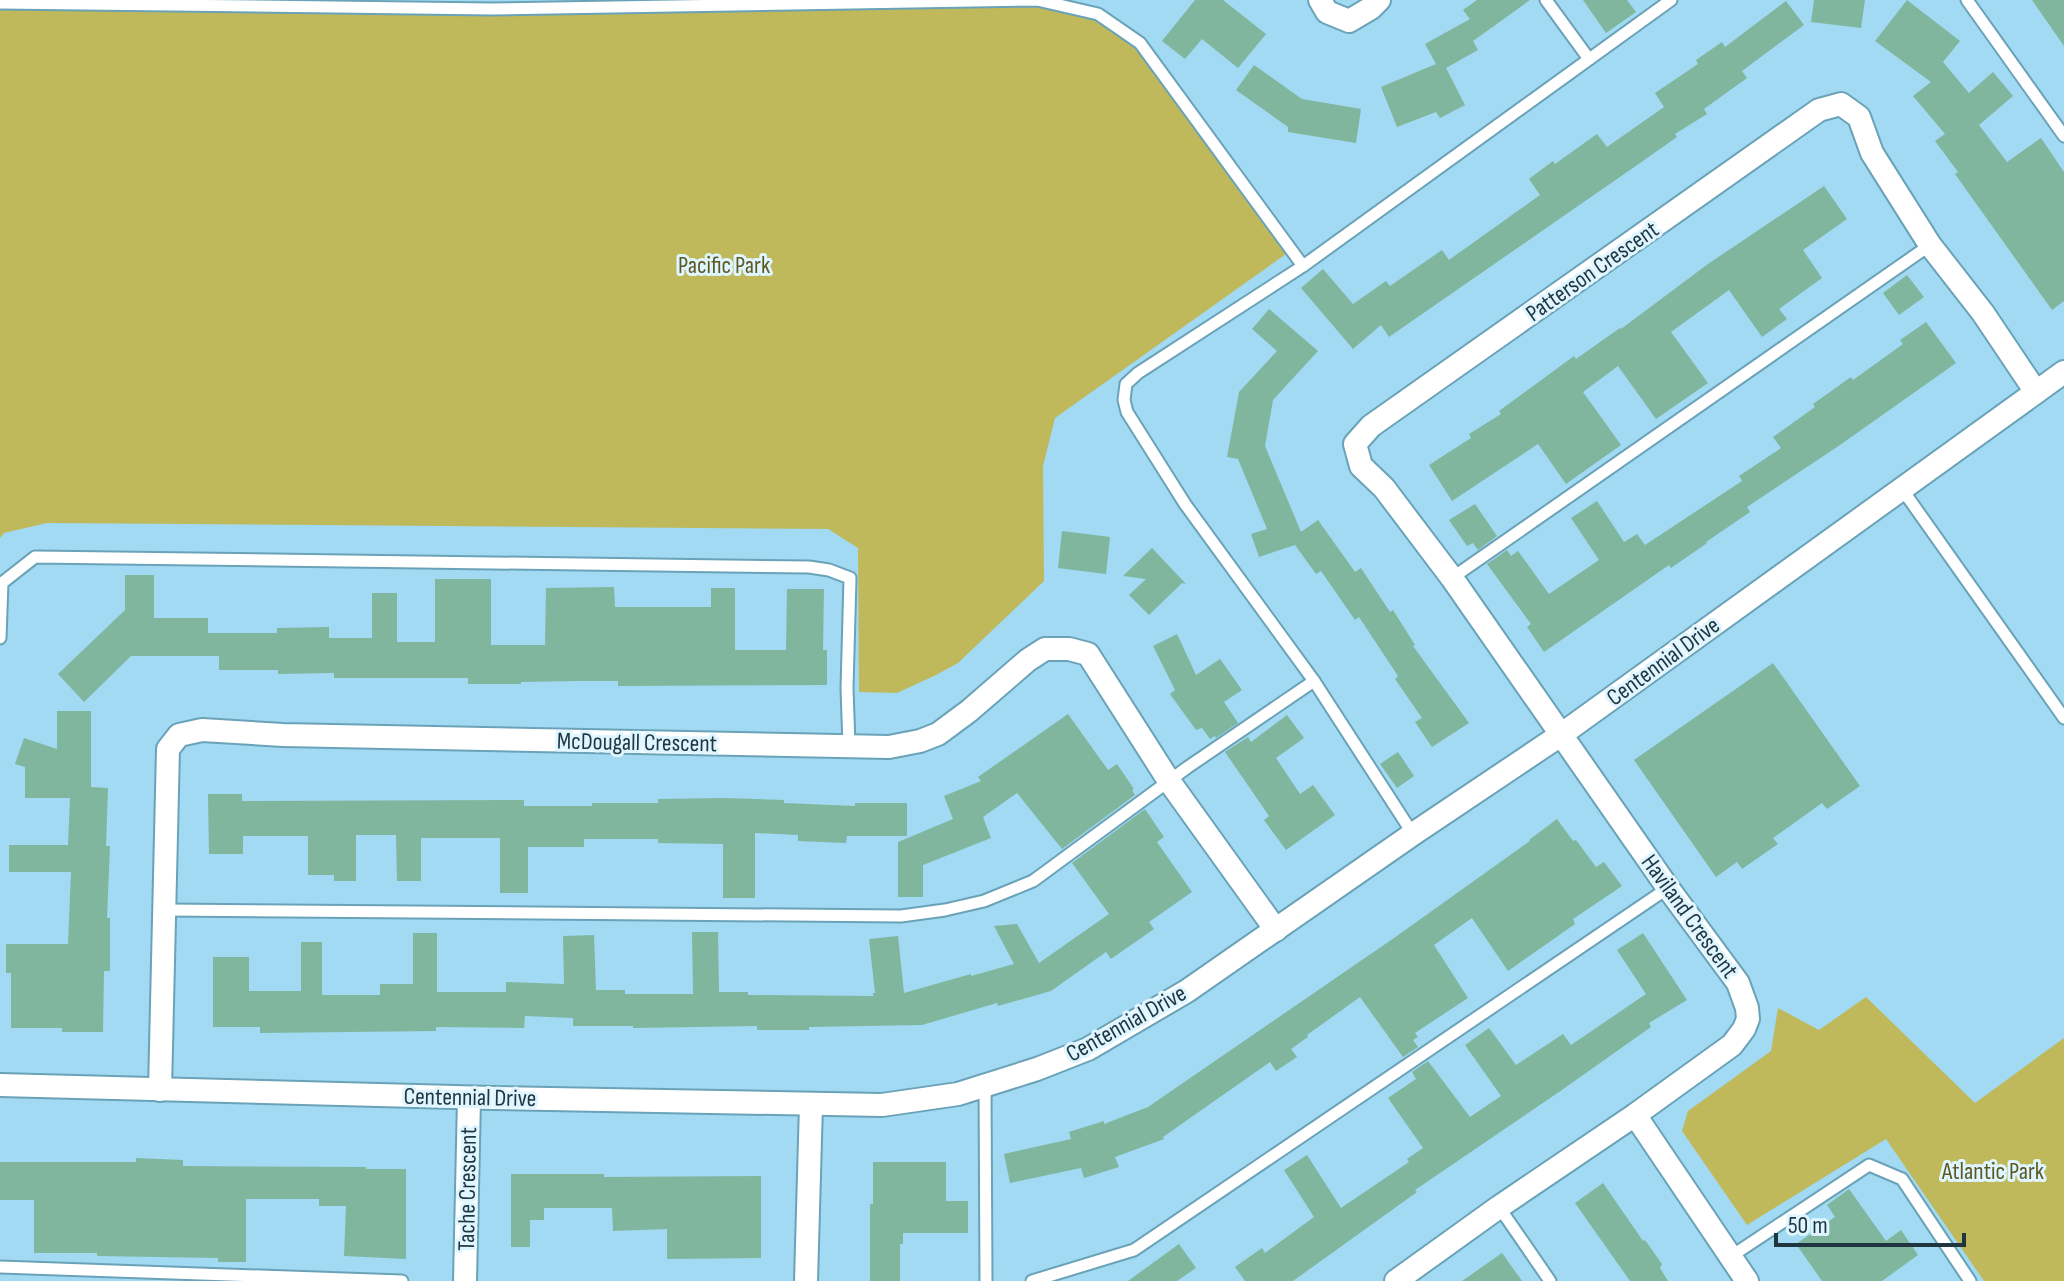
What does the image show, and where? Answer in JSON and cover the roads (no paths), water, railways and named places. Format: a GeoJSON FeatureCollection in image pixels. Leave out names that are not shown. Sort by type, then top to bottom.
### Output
{"type":"FeatureCollection","features":[{"type":"Feature","properties":{"kind":"street"},"geometry":{"type":"LineString","coordinates":[[1320,0],[1327,12],[1349,21],[1379,0]]}},
{"type":"Feature","properties":{"kind":"street","name":"Patterson Crescent"},"geometry":{"type":"LineString","coordinates":[[1562,734],[1452,578],[1384,488],[1361,466],[1355,444],[1371,426],[1819,110],[1841,104],[1859,117],[1872,153],[1930,245],[1983,313],[2036,392]]}},
{"type":"Feature","properties":{"kind":"street","name":"Centennial Drive"},"geometry":{"type":"LineString","coordinates":[[0,1085],[882,1105],[958,1094],[1037,1069],[1088,1049],[1187,991],[1562,734],[2064,372]]}},
{"type":"Feature","properties":{"kind":"street","name":"McDougall Crescent"},"geometry":{"type":"LineString","coordinates":[[160,1090],[168,749],[179,735],[202,730],[283,735],[889,747],[938,734],[1045,649],[1069,649],[1088,654],[1169,781],[1276,930]]}},
{"type":"Feature","properties":{"kind":"street","name":"Haviland Crescent"},"geometry":{"type":"LineString","coordinates":[[1396,1281],[1732,1045],[1748,1019],[1738,983],[1562,734]]}},
{"type":"Feature","properties":{"kind":"street","name":"Tache Crescent"},"geometry":{"type":"LineString","coordinates":[[465,1281],[469,1098]]}},
{"type":"Feature","properties":{"kind":"street"},"geometry":{"type":"LineString","coordinates":[[806,1281],[811,1104]]}},
{"type":"Feature","properties":{"kind":"street"},"geometry":{"type":"LineString","coordinates":[[1635,1115],[1747,1281]]}},
{"type":"Feature","properties":{"kind":"lane"},"geometry":{"type":"LineString","coordinates":[[0,3],[492,5],[1037,0],[1098,14],[1140,43],[1303,266]]}},
{"type":"Feature","properties":{"kind":"lane"},"geometry":{"type":"LineString","coordinates":[[1546,0],[1589,59]]}},
{"type":"Feature","properties":{"kind":"lane"},"geometry":{"type":"LineString","coordinates":[[1413,834],[1314,681],[1185,504],[1127,412],[1124,400],[1126,384],[1138,373],[1303,266],[1671,0]]}},
{"type":"Feature","properties":{"kind":"lane"},"geometry":{"type":"LineString","coordinates":[[1967,0],[2064,136]]}},
{"type":"Feature","properties":{"kind":"lane"},"geometry":{"type":"LineString","coordinates":[[1452,578],[1930,245]]}},
{"type":"Feature","properties":{"kind":"lane"},"geometry":{"type":"LineString","coordinates":[[1902,489],[2064,718]]}},
{"type":"Feature","properties":{"kind":"lane"},"geometry":{"type":"LineString","coordinates":[[0,638],[2,583],[35,557],[809,567],[850,578],[849,746]]}},
{"type":"Feature","properties":{"kind":"lane"},"geometry":{"type":"LineString","coordinates":[[165,910],[885,916],[916,914],[984,901],[1033,881],[1169,781],[1314,681]]}},
{"type":"Feature","properties":{"kind":"lane"},"geometry":{"type":"LineString","coordinates":[[1032,1281],[1134,1250],[1668,888]]}},
{"type":"Feature","properties":{"kind":"lane"},"geometry":{"type":"LineString","coordinates":[[985,1085],[986,1281]]}},
{"type":"Feature","properties":{"kind":"lane"},"geometry":{"type":"LineString","coordinates":[[1730,1257],[1869,1165],[1902,1179],[1970,1281]]}},
{"type":"Feature","properties":{"kind":"lane"},"geometry":{"type":"LineString","coordinates":[[1499,1207],[1550,1281]]}},
{"type":"Feature","properties":{"kind":"lane"},"geometry":{"type":"LineString","coordinates":[[0,1267],[402,1281]]}},
{"type":"Feature","properties":{"kind":"park label","name":"Pacific Park"},"geometry":{"type":"Point","coordinates":[724,265]}},
{"type":"Feature","properties":{"kind":"park label","name":"Atlantic Park"},"geometry":{"type":"Point","coordinates":[1993,1171]}}]}
